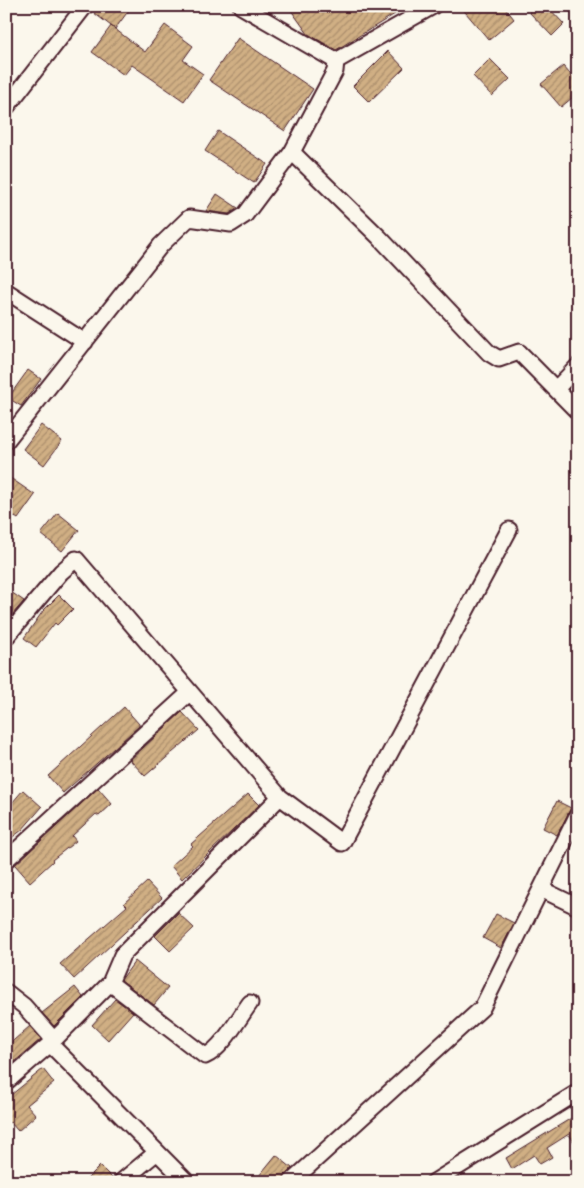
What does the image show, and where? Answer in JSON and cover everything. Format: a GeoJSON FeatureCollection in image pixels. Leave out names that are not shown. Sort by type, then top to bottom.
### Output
{"type":"FeatureCollection","features":[{"type":"Feature","properties":{"kind":"street"},"geometry":{"type":"LineString","coordinates":[[6,108],[85,6]]}},
{"type":"Feature","properties":{"kind":"street"},"geometry":{"type":"LineString","coordinates":[[241,6],[336,60]]}},
{"type":"Feature","properties":{"kind":"street"},"geometry":{"type":"LineString","coordinates":[[336,60],[433,6]]}},
{"type":"Feature","properties":{"kind":"street"},"geometry":{"type":"LineString","coordinates":[[6,441],[161,246],[188,218],[231,224],[245,215],[292,152],[335,71],[336,60]]}},
{"type":"Feature","properties":{"kind":"street"},"geometry":{"type":"LineString","coordinates":[[292,152],[379,237],[489,353],[499,359],[519,352],[578,412]]}},
{"type":"Feature","properties":{"kind":"street"},"geometry":{"type":"LineString","coordinates":[[6,291],[85,342]]}},
{"type":"Feature","properties":{"kind":"street"},"geometry":{"type":"LineString","coordinates":[[556,389],[578,366]]}},
{"type":"Feature","properties":{"kind":"street"},"geometry":{"type":"LineString","coordinates":[[6,637],[62,572],[76,559],[188,692],[280,797],[342,843],[509,530]]}},
{"type":"Feature","properties":{"kind":"street"},"geometry":{"type":"LineString","coordinates":[[6,860],[188,692]]}},
{"type":"Feature","properties":{"kind":"street"},"geometry":{"type":"LineString","coordinates":[[6,1082],[52,1042],[110,983],[122,955],[280,797]]}},
{"type":"Feature","properties":{"kind":"street"},"geometry":{"type":"LineString","coordinates":[[291,1182],[482,1008],[578,814]]}},
{"type":"Feature","properties":{"kind":"street"},"geometry":{"type":"LineString","coordinates":[[541,889],[578,907]]}},
{"type":"Feature","properties":{"kind":"street"},"geometry":{"type":"LineString","coordinates":[[110,983],[205,1056],[211,1054],[218,1046],[250,1003]]}},
{"type":"Feature","properties":{"kind":"street"},"geometry":{"type":"LineString","coordinates":[[6,992],[24,1006],[52,1042],[187,1182]]}},
{"type":"Feature","properties":{"kind":"street"},"geometry":{"type":"LineString","coordinates":[[434,1182],[578,1092]]}},
{"type":"Feature","properties":{"kind":"street"},"geometry":{"type":"LineString","coordinates":[[121,1182],[157,1152]]}},
{"type":"Feature","properties":{"kind":"building"},"geometry":{"type":"Polygon","coordinates":[[[99,6],[132,6],[115,29],[94,13],[99,6]]]}},
{"type":"Feature","properties":{"kind":"building"},"geometry":{"type":"Polygon","coordinates":[[[288,6],[408,6],[336,50],[308,34],[288,6]]]}},
{"type":"Feature","properties":{"kind":"building"},"geometry":{"type":"Polygon","coordinates":[[[460,6],[504,6],[514,19],[489,40],[460,6]]]}},
{"type":"Feature","properties":{"kind":"building"},"geometry":{"type":"Polygon","coordinates":[[[535,6],[547,6],[564,24],[552,36],[529,12],[535,6]]]}},
{"type":"Feature","properties":{"kind":"building"},"geometry":{"type":"Polygon","coordinates":[[[165,25],[193,46],[183,60],[203,74],[184,101],[132,65],[124,75],[92,52],[111,26],[145,52],[165,25]]]}},
{"type":"Feature","properties":{"kind":"building"},"geometry":{"type":"Polygon","coordinates":[[[238,38],[313,89],[285,131],[209,80],[238,38]]]}},
{"type":"Feature","properties":{"kind":"building"},"geometry":{"type":"Polygon","coordinates":[[[388,51],[404,68],[369,102],[353,86],[388,51]]]}},
{"type":"Feature","properties":{"kind":"building"},"geometry":{"type":"Polygon","coordinates":[[[490,59],[510,79],[492,96],[473,76],[490,59]]]}},
{"type":"Feature","properties":{"kind":"building"},"geometry":{"type":"Polygon","coordinates":[[[563,66],[578,83],[578,93],[561,107],[541,84],[563,66]]]}},
{"type":"Feature","properties":{"kind":"building"},"geometry":{"type":"Polygon","coordinates":[[[218,131],[267,164],[254,183],[205,151],[218,131]]]}},
{"type":"Feature","properties":{"kind":"building"},"geometry":{"type":"Polygon","coordinates":[[[217,194],[238,208],[229,214],[206,211],[217,194]]]}},
{"type":"Feature","properties":{"kind":"building"},"geometry":{"type":"Polygon","coordinates":[[[28,370],[41,379],[21,406],[8,398],[28,370]]]}},
{"type":"Feature","properties":{"kind":"building"},"geometry":{"type":"Polygon","coordinates":[[[41,425],[62,441],[44,465],[23,449],[41,425]]]}},
{"type":"Feature","properties":{"kind":"building"},"geometry":{"type":"Polygon","coordinates":[[[6,475],[35,495],[18,519],[6,511],[6,475]]]}},
{"type":"Feature","properties":{"kind":"building"},"geometry":{"type":"Polygon","coordinates":[[[58,513],[79,530],[62,551],[41,534],[58,513]]]}},
{"type":"Feature","properties":{"kind":"building"},"geometry":{"type":"Polygon","coordinates":[[[11,592],[24,601],[6,622],[6,600],[11,592]]]}},
{"type":"Feature","properties":{"kind":"building"},"geometry":{"type":"Polygon","coordinates":[[[59,595],[73,609],[57,625],[55,623],[36,647],[24,638],[43,611],[59,595]]]}},
{"type":"Feature","properties":{"kind":"building"},"geometry":{"type":"Polygon","coordinates":[[[124,707],[139,726],[63,793],[48,776],[124,707]]]}},
{"type":"Feature","properties":{"kind":"building"},"geometry":{"type":"Polygon","coordinates":[[[182,712],[199,730],[145,776],[130,760],[182,712]]]}},
{"type":"Feature","properties":{"kind":"building"},"geometry":{"type":"Polygon","coordinates":[[[98,788],[112,804],[99,816],[96,814],[72,836],[76,841],[52,860],[30,882],[15,865],[98,788]]]}},
{"type":"Feature","properties":{"kind":"building"},"geometry":{"type":"Polygon","coordinates":[[[23,790],[42,807],[22,830],[6,842],[6,810],[23,790]]]}},
{"type":"Feature","properties":{"kind":"building"},"geometry":{"type":"Polygon","coordinates":[[[248,794],[259,805],[182,879],[171,866],[193,846],[191,844],[248,794]]]}},
{"type":"Feature","properties":{"kind":"building"},"geometry":{"type":"Polygon","coordinates":[[[557,801],[571,808],[557,835],[543,828],[557,801]]]}},
{"type":"Feature","properties":{"kind":"building"},"geometry":{"type":"Polygon","coordinates":[[[147,882],[162,898],[74,979],[60,964],[127,906],[124,903],[147,882]]]}},
{"type":"Feature","properties":{"kind":"building"},"geometry":{"type":"Polygon","coordinates":[[[178,913],[194,928],[170,951],[155,936],[178,913]]]}},
{"type":"Feature","properties":{"kind":"building"},"geometry":{"type":"Polygon","coordinates":[[[496,914],[514,923],[501,948],[483,938],[496,914]]]}},
{"type":"Feature","properties":{"kind":"building"},"geometry":{"type":"Polygon","coordinates":[[[135,961],[168,988],[154,1005],[121,980],[135,961]]]}},
{"type":"Feature","properties":{"kind":"building"},"geometry":{"type":"Polygon","coordinates":[[[75,987],[83,997],[54,1026],[42,1013],[75,987]]]}},
{"type":"Feature","properties":{"kind":"building"},"geometry":{"type":"Polygon","coordinates":[[[115,999],[133,1012],[108,1040],[92,1025],[115,999]]]}},
{"type":"Feature","properties":{"kind":"building"},"geometry":{"type":"Polygon","coordinates":[[[30,1026],[41,1039],[6,1069],[6,1047],[30,1026]]]}},
{"type":"Feature","properties":{"kind":"building"},"geometry":{"type":"Polygon","coordinates":[[[43,1069],[54,1083],[27,1105],[36,1115],[18,1131],[10,1122],[6,1126],[6,1099],[43,1069]]]}},
{"type":"Feature","properties":{"kind":"building"},"geometry":{"type":"Polygon","coordinates":[[[578,1114],[578,1149],[569,1134],[547,1148],[552,1157],[540,1164],[534,1155],[512,1169],[506,1158],[578,1114]]]}},
{"type":"Feature","properties":{"kind":"building"},"geometry":{"type":"Polygon","coordinates":[[[276,1155],[292,1168],[280,1182],[254,1182],[276,1155]]]}},
{"type":"Feature","properties":{"kind":"building"},"geometry":{"type":"Polygon","coordinates":[[[100,1166],[112,1178],[112,1182],[84,1182],[100,1166]]]}}]}
